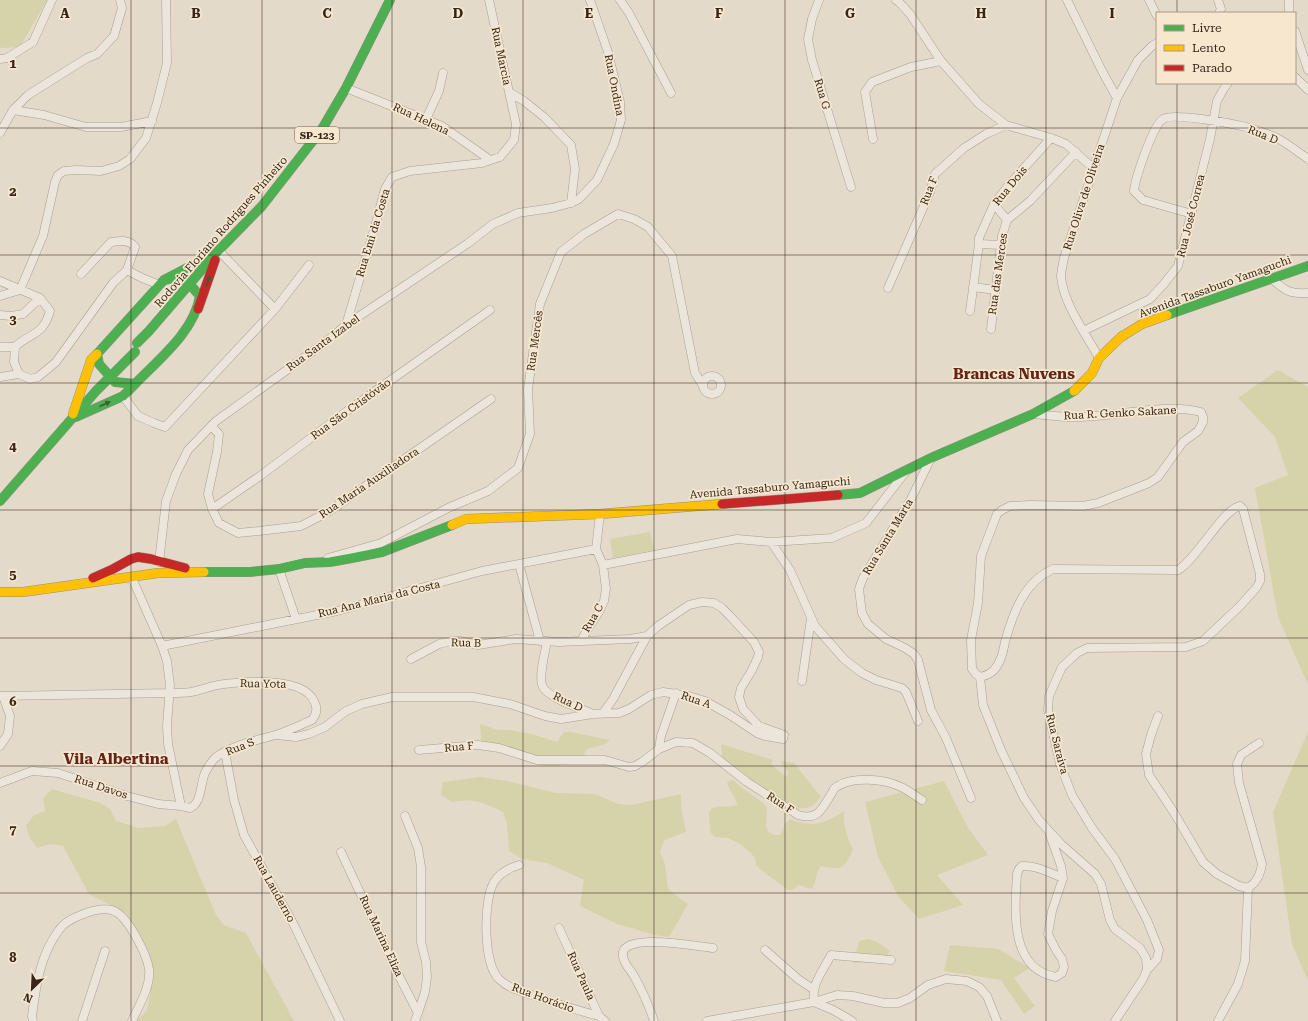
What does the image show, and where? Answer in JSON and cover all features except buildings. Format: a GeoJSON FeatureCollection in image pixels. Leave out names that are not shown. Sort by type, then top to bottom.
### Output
{"type":"FeatureCollection","features":[{"type":"Feature","properties":{"kind":"street"},"geometry":{"type":"LineString","coordinates":[[0,59],[7,58],[33,42],[52,0]]}},
{"type":"Feature","properties":{"kind":"street"},"geometry":{"type":"LineString","coordinates":[[0,133],[13,110],[28,95],[87,58],[97,54],[114,36],[122,8],[120,0]]}},
{"type":"Feature","properties":{"kind":"street"},"geometry":{"type":"LineString","coordinates":[[20,290],[43,236],[55,182],[58,175],[64,171],[101,171],[119,166],[130,159],[146,138],[167,63],[166,0]]}},
{"type":"Feature","properties":{"kind":"street","name":"Rodovia Floriano Rodrigues Pinheiro"},"geometry":{"type":"LineString","coordinates":[[0,501],[71,419],[119,368],[218,251],[262,206],[299,160],[322,129],[346,88],[390,0]]}},
{"type":"Feature","properties":{"kind":"street","name":"Rua Marcia"},"geometry":{"type":"LineString","coordinates":[[489,0],[509,92],[524,101],[544,117],[571,145],[575,169],[571,203]]}},
{"type":"Feature","properties":{"kind":"street","name":"Rua Ondina"},"geometry":{"type":"LineString","coordinates":[[571,203],[579,199],[597,180],[614,144],[621,120],[620,102],[608,52],[590,0]]}},
{"type":"Feature","properties":{"kind":"street"},"geometry":{"type":"LineString","coordinates":[[620,0],[629,13],[671,93]]}},
{"type":"Feature","properties":{"kind":"street","name":"Rua G"},"geometry":{"type":"LineString","coordinates":[[819,0],[812,19],[808,39],[814,67],[851,187]]}},
{"type":"Feature","properties":{"kind":"street"},"geometry":{"type":"LineString","coordinates":[[896,0],[910,14],[941,61],[979,104],[1006,125],[1066,144],[1093,168]]}},
{"type":"Feature","properties":{"kind":"street"},"geometry":{"type":"LineString","coordinates":[[1067,0],[1116,98]]}},
{"type":"Feature","properties":{"kind":"street"},"geometry":{"type":"LineString","coordinates":[[1148,0],[1156,14]]}},
{"type":"Feature","properties":{"kind":"street"},"geometry":{"type":"LineString","coordinates":[[1218,0],[1221,9],[1220,12]]}},
{"type":"Feature","properties":{"kind":"street"},"geometry":{"type":"LineString","coordinates":[[1289,0],[1289,12]]}},
{"type":"Feature","properties":{"kind":"street"},"geometry":{"type":"LineString","coordinates":[[1296,34],[1308,70]]}},
{"type":"Feature","properties":{"kind":"street","name":"Rua Oliva de Oliveira"},"geometry":{"type":"LineString","coordinates":[[1099,358],[1082,331],[1067,299],[1061,276],[1064,258],[1116,98],[1138,60],[1156,44]]}},
{"type":"Feature","properties":{"kind":"street"},"geometry":{"type":"LineString","coordinates":[[873,139],[865,92],[872,82],[911,67],[941,61]]}},
{"type":"Feature","properties":{"kind":"street"},"geometry":{"type":"LineString","coordinates":[[426,119],[439,91],[443,73]]}},
{"type":"Feature","properties":{"kind":"street"},"geometry":{"type":"LineString","coordinates":[[1296,78],[1308,90]]}},
{"type":"Feature","properties":{"kind":"street","name":"Rua José Correa"},"geometry":{"type":"LineString","coordinates":[[1082,331],[1150,299],[1178,266],[1214,121],[1217,101],[1227,84]]}},
{"type":"Feature","properties":{"kind":"street","name":"Rua Helena"},"geometry":{"type":"LineString","coordinates":[[346,88],[442,126],[490,160]]}},
{"type":"Feature","properties":{"kind":"street","name":"Rua Emi da Costa"},"geometry":{"type":"LineString","coordinates":[[346,325],[374,230],[384,189],[392,177],[410,171],[482,163],[500,157],[514,140],[516,124],[509,92]]}},
{"type":"Feature","properties":{"kind":"street"},"geometry":{"type":"LineString","coordinates":[[13,110],[44,115],[86,128],[120,127],[152,121]]}},
{"type":"Feature","properties":{"kind":"street","name":"Rua D"},"geometry":{"type":"LineString","coordinates":[[1192,214],[1144,200],[1134,191],[1135,182],[1156,126],[1163,118],[1173,116],[1214,121],[1247,128],[1276,138],[1308,160]]}},
{"type":"Feature","properties":{"kind":"street","name":"Rua F"},"geometry":{"type":"LineString","coordinates":[[888,288],[930,192],[935,174],[964,148],[986,134],[1006,125]]}},
{"type":"Feature","properties":{"kind":"street","name":"Rua Dois"},"geometry":{"type":"LineString","coordinates":[[970,311],[979,238],[994,204],[1051,138]]}},
{"type":"Feature","properties":{"kind":"street","name":"Rua das Merces"},"geometry":{"type":"LineString","coordinates":[[991,329],[1002,236],[1007,220],[1030,201],[1076,152]]}},
{"type":"Feature","properties":{"kind":"street","name":"Rua Santa Izabel"},"geometry":{"type":"LineString","coordinates":[[159,562],[166,501],[176,474],[188,450],[216,421],[323,344],[346,325],[467,244],[493,224],[518,213],[552,208],[571,203]]}},
{"type":"Feature","properties":{"kind":"street"},"geometry":{"type":"LineString","coordinates":[[994,204],[1007,220]]}},
{"type":"Feature","properties":{"kind":"street","name":"Rua Mercês"},"geometry":{"type":"LineString","coordinates":[[305,563],[381,544],[448,508],[488,491],[518,468],[530,434],[528,389],[540,304],[561,252],[584,234],[618,214],[634,219],[648,227],[672,256],[695,373],[702,384]]}},
{"type":"Feature","properties":{"kind":"street"},"geometry":{"type":"LineString","coordinates":[[0,377],[19,374],[30,379],[38,378],[56,362],[113,283],[127,270],[135,247],[132,243],[124,241],[111,242],[81,274]]}},
{"type":"Feature","properties":{"kind":"street"},"geometry":{"type":"LineString","coordinates":[[979,244],[1001,245]]}},
{"type":"Feature","properties":{"kind":"street"},"geometry":{"type":"LineString","coordinates":[[71,419],[91,360],[162,283],[218,251]]}},
{"type":"Feature","properties":{"kind":"street"},"geometry":{"type":"LineString","coordinates":[[218,251],[275,309]]}},
{"type":"Feature","properties":{"kind":"street"},"geometry":{"type":"LineString","coordinates":[[71,419],[123,396],[164,354],[184,331],[198,309],[218,251]]}},
{"type":"Feature","properties":{"kind":"street"},"geometry":{"type":"LineString","coordinates":[[123,396],[138,416],[165,427],[275,309],[309,266]]}},
{"type":"Feature","properties":{"kind":"street","name":"Avenida Tassaburo Yamaguchi"},"geometry":{"type":"LineString","coordinates":[[205,572],[250,572],[279,569],[305,563],[337,561],[382,552],[466,519],[600,514],[860,493],[909,468],[1033,414],[1077,388],[1092,373],[1099,358],[1121,337],[1142,324],[1308,266]]}},
{"type":"Feature","properties":{"kind":"street"},"geometry":{"type":"LineString","coordinates":[[127,270],[142,278],[162,283],[172,278],[179,277],[190,285],[200,296],[198,309]]}},
{"type":"Feature","properties":{"kind":"street"},"geometry":{"type":"LineString","coordinates":[[1272,279],[1283,290],[1298,294],[1308,294]]}},
{"type":"Feature","properties":{"kind":"street"},"geometry":{"type":"LineString","coordinates":[[0,281],[40,298],[50,311],[46,322],[39,332],[15,347],[0,347]]}},
{"type":"Feature","properties":{"kind":"street"},"geometry":{"type":"LineString","coordinates":[[973,287],[995,290]]}},
{"type":"Feature","properties":{"kind":"street"},"geometry":{"type":"LineString","coordinates":[[0,296],[20,290]]}},
{"type":"Feature","properties":{"kind":"street"},"geometry":{"type":"LineString","coordinates":[[0,315],[12,316],[23,314],[40,298]]}},
{"type":"Feature","properties":{"kind":"street","name":"Rua São Cristóvão"},"geometry":{"type":"LineString","coordinates":[[212,509],[260,476],[347,410],[490,310]]}},
{"type":"Feature","properties":{"kind":"street"},"geometry":{"type":"LineString","coordinates":[[15,347],[14,362],[19,374]]}},
{"type":"Feature","properties":{"kind":"street"},"geometry":{"type":"LineString","coordinates":[[97,354],[99,364],[115,382],[135,384]]}},
{"type":"Feature","properties":{"kind":"street","name":"Rua Maria Auxiliadora"},"geometry":{"type":"LineString","coordinates":[[211,426],[219,434],[217,452],[208,494],[212,509],[220,523],[238,533],[301,526],[328,512],[491,399]]}},
{"type":"Feature","properties":{"kind":"street","name":"Rua R. Genko Sakane"},"geometry":{"type":"LineString","coordinates":[[980,677],[972,669],[971,640],[978,603],[981,556],[997,514],[1010,506],[1083,506],[1098,503],[1149,483],[1158,478],[1183,442],[1198,431],[1203,422],[1201,412],[1192,410],[1158,410],[1073,418],[1033,414]]}},
{"type":"Feature","properties":{"kind":"street","name":"Rua Santa Marta"},"geometry":{"type":"LineString","coordinates":[[931,458],[911,499],[863,578],[859,589],[862,613],[868,624],[886,639],[914,654],[918,660],[931,710],[946,738],[971,798]]}},
{"type":"Feature","properties":{"kind":"street"},"geometry":{"type":"LineString","coordinates":[[602,565],[737,539],[771,542],[832,538],[866,524],[909,468]]}},
{"type":"Feature","properties":{"kind":"street","name":"Rua Saraiva"},"geometry":{"type":"LineString","coordinates":[[980,677],[987,676],[993,671],[1000,661],[1019,602],[1029,588],[1046,572],[1053,569],[1178,570],[1190,560],[1227,514],[1236,507],[1240,506],[1244,509],[1260,574],[1260,581],[1257,587],[1240,606],[1203,641],[1186,647],[1087,648],[1077,653],[1062,666],[1049,696],[1048,710],[1060,764],[1072,795],[1092,828],[1115,859],[1147,920],[1159,950],[1157,959],[1147,970]]}},
{"type":"Feature","properties":{"kind":"street"},"geometry":{"type":"LineString","coordinates":[[596,549],[600,514]]}},
{"type":"Feature","properties":{"kind":"street"},"geometry":{"type":"LineString","coordinates":[[771,542],[790,570],[811,618],[820,631],[844,659],[862,673],[876,680],[902,688],[906,692],[918,721]]}},
{"type":"Feature","properties":{"kind":"street","name":"Rua Ana Maria da Costa"},"geometry":{"type":"LineString","coordinates":[[162,646],[336,611],[482,572],[596,549]]}},
{"type":"Feature","properties":{"kind":"street","name":"Rua C"},"geometry":{"type":"LineString","coordinates":[[581,641],[586,630],[599,612],[604,601],[606,589],[602,565],[596,549]]}},
{"type":"Feature","properties":{"kind":"street"},"geometry":{"type":"LineString","coordinates":[[73,584],[105,574],[127,560],[140,557],[152,558],[159,562],[173,566],[205,572]]}},
{"type":"Feature","properties":{"kind":"street"},"geometry":{"type":"LineString","coordinates":[[127,560],[126,568],[132,578],[162,646],[167,661],[170,685],[167,726],[168,744],[181,806]]}},
{"type":"Feature","properties":{"kind":"street"},"geometry":{"type":"LineString","coordinates":[[154,574],[158,570],[159,562]]}},
{"type":"Feature","properties":{"kind":"street","name":"Rua D"},"geometry":{"type":"LineString","coordinates":[[520,564],[544,641],[542,686],[546,692],[557,699],[593,714]]}},
{"type":"Feature","properties":{"kind":"street"},"geometry":{"type":"LineString","coordinates":[[279,569],[296,619]]}},
{"type":"Feature","properties":{"kind":"street"},"geometry":{"type":"LineString","coordinates":[[0,592],[23,592],[154,574],[205,572]]}},
{"type":"Feature","properties":{"kind":"street","name":"Rua A"},"geometry":{"type":"LineString","coordinates":[[276,735],[296,737],[309,734],[325,727],[346,711],[362,704],[392,697],[473,697],[510,704],[545,716],[561,719],[619,712],[629,709],[651,694],[663,692],[705,701],[765,736],[782,739],[784,735],[759,726],[743,709],[740,697],[741,688],[752,670],[759,652],[754,642],[722,608],[714,604],[702,602],[689,605],[658,626],[647,636]]}},
{"type":"Feature","properties":{"kind":"street"},"geometry":{"type":"LineString","coordinates":[[802,681],[811,618]]}},
{"type":"Feature","properties":{"kind":"street"},"geometry":{"type":"LineString","coordinates":[[602,713],[612,699],[647,636]]}},
{"type":"Feature","properties":{"kind":"street","name":"Rua B"},"geometry":{"type":"LineString","coordinates":[[411,659],[439,644],[451,641],[460,641],[478,645],[516,639],[581,641],[630,639],[647,636]]}},
{"type":"Feature","properties":{"kind":"street"},"geometry":{"type":"LineString","coordinates":[[980,677],[983,705],[1001,750],[1024,798],[1039,820],[1049,831],[1094,874],[1101,884],[1110,920],[1115,929],[1140,948],[1146,958],[1147,970],[1143,979],[1115,1021]]}},
{"type":"Feature","properties":{"kind":"street","name":"Rua Yota"},"geometry":{"type":"LineString","coordinates":[[170,693],[191,692],[224,684],[256,682],[291,684],[311,695],[317,710],[316,716],[312,720],[276,735]]}},
{"type":"Feature","properties":{"kind":"street"},"geometry":{"type":"LineString","coordinates":[[0,746],[8,734],[10,716],[2,696],[170,693]]}},
{"type":"Feature","properties":{"kind":"street"},"geometry":{"type":"LineString","coordinates":[[659,749],[661,736],[676,694]]}},
{"type":"Feature","properties":{"kind":"street"},"geometry":{"type":"LineString","coordinates":[[1158,716],[1146,754],[1149,775],[1204,862],[1217,874],[1239,886],[1248,888],[1255,883],[1260,875],[1262,864],[1239,783],[1236,764],[1241,755],[1258,743]]}},
{"type":"Feature","properties":{"kind":"street","name":"Rua S"},"geometry":{"type":"LineString","coordinates":[[190,808],[194,807],[197,802],[205,773],[215,758],[250,741],[276,735]]}},
{"type":"Feature","properties":{"kind":"street","name":"Rua F"},"geometry":{"type":"LineString","coordinates":[[419,750],[478,745],[499,748],[537,760],[605,760],[629,767],[635,766],[659,749],[676,742],[693,743],[710,753],[747,782],[798,814],[806,817],[815,816],[836,786],[846,782],[860,780],[892,784],[901,787],[922,800]]}},
{"type":"Feature","properties":{"kind":"street","name":"Rua Lauderno"},"geometry":{"type":"LineString","coordinates":[[225,752],[234,800],[244,835],[294,925],[340,1021]]}},
{"type":"Feature","properties":{"kind":"street","name":"Rua Davos"},"geometry":{"type":"LineString","coordinates":[[0,783],[32,771],[58,773],[127,796],[158,804],[190,808]]}},
{"type":"Feature","properties":{"kind":"street"},"geometry":{"type":"LineString","coordinates":[[405,816],[418,848],[421,867],[421,942],[426,962],[427,977],[425,992],[417,1017]]}},
{"type":"Feature","properties":{"kind":"street"},"geometry":{"type":"LineString","coordinates":[[1049,831],[1061,866],[1062,878],[1052,912],[1048,934],[1062,959],[1064,967],[1062,973],[1056,977],[1050,976],[1036,968],[1024,954],[1016,922],[1017,874],[1022,866],[1028,866],[1037,867],[1062,878]]}},
{"type":"Feature","properties":{"kind":"street","name":"Rua Marina Eliza"},"geometry":{"type":"LineString","coordinates":[[341,852],[400,976],[417,1017]]}},
{"type":"Feature","properties":{"kind":"street","name":"Rua Horácio"},"geometry":{"type":"LineString","coordinates":[[519,865],[508,869],[495,882],[490,891],[488,903],[487,944],[492,968],[498,978],[510,987],[602,1019]]}},
{"type":"Feature","properties":{"kind":"street"},"geometry":{"type":"LineString","coordinates":[[1218,1021],[1238,984],[1245,961],[1248,888]]}},
{"type":"Feature","properties":{"kind":"street"},"geometry":{"type":"LineString","coordinates":[[33,1021],[32,1016],[38,975],[49,945],[60,929],[71,919],[88,912],[105,909],[116,911],[125,919],[141,946],[149,969],[148,984],[132,1021]]}},
{"type":"Feature","properties":{"kind":"street","name":"Rua Paula"},"geometry":{"type":"LineString","coordinates":[[559,928],[602,1019]]}},
{"type":"Feature","properties":{"kind":"street"},"geometry":{"type":"LineString","coordinates":[[654,1021],[650,1009],[634,976],[623,960],[623,954],[626,948],[634,943],[650,942],[713,948]]}},
{"type":"Feature","properties":{"kind":"street"},"geometry":{"type":"LineString","coordinates":[[765,950],[798,979],[814,989]]}},
{"type":"Feature","properties":{"kind":"street"},"geometry":{"type":"LineString","coordinates":[[82,1021],[105,951]]}},
{"type":"Feature","properties":{"kind":"street"},"geometry":{"type":"LineString","coordinates":[[814,1002],[815,983],[831,956],[891,960]]}},
{"type":"Feature","properties":{"kind":"street"},"geometry":{"type":"LineString","coordinates":[[707,1021],[814,1002],[837,995],[853,996],[884,1003],[898,1003],[910,998],[928,985],[946,979],[967,981],[979,987],[987,996],[997,1021]]}},
{"type":"Feature","properties":{"kind":"street"},"geometry":{"type":"LineString","coordinates":[[814,1002],[833,1010],[852,1021]]}},
{"type":"Feature","properties":{"kind":"shaded area"},"geometry":{"type":"Polygon","coordinates":[[[0,0],[47,0],[20,47],[0,48],[0,0]]]}},
{"type":"Feature","properties":{"kind":"shaded area"},"geometry":{"type":"Polygon","coordinates":[[[1278,370],[1308,387],[1308,685],[1278,617],[1255,488],[1288,475],[1275,437],[1238,398],[1278,370]]]}},
{"type":"Feature","properties":{"kind":"shaded area"},"geometry":{"type":"Polygon","coordinates":[[[650,532],[654,550],[613,558],[610,539],[650,532]]]}},
{"type":"Feature","properties":{"kind":"shaded area"},"geometry":{"type":"Polygon","coordinates":[[[480,724],[498,730],[511,730],[531,734],[557,742],[564,732],[610,740],[605,744],[587,749],[584,754],[590,763],[579,762],[558,766],[538,765],[497,751],[480,750],[480,724]]]}},
{"type":"Feature","properties":{"kind":"shaded area"},"geometry":{"type":"Polygon","coordinates":[[[1308,732],[1308,981],[1292,944],[1273,812],[1308,732]]]}},
{"type":"Feature","properties":{"kind":"shaded area"},"geometry":{"type":"Polygon","coordinates":[[[721,744],[773,760],[771,764],[786,777],[789,773],[780,761],[794,763],[821,797],[811,807],[796,809],[724,769],[721,744]]]}},
{"type":"Feature","properties":{"kind":"shaded area"},"geometry":{"type":"Polygon","coordinates":[[[480,777],[507,781],[556,793],[595,794],[618,804],[631,805],[681,794],[681,807],[686,832],[664,840],[660,852],[665,864],[668,889],[688,904],[669,937],[655,935],[617,924],[580,906],[584,880],[547,863],[522,859],[509,851],[507,824],[503,812],[473,801],[467,800],[452,802],[441,795],[443,782],[480,777]]]}},
{"type":"Feature","properties":{"kind":"shaded area"},"geometry":{"type":"Polygon","coordinates":[[[733,780],[763,803],[767,808],[766,827],[769,832],[774,835],[780,835],[785,824],[790,819],[812,824],[824,822],[844,811],[846,831],[853,850],[847,861],[842,867],[838,868],[821,866],[812,889],[799,885],[794,889],[788,890],[761,870],[756,865],[755,858],[751,853],[740,844],[728,838],[715,837],[710,832],[709,813],[712,808],[737,805],[727,782],[733,780]]]}},
{"type":"Feature","properties":{"kind":"shaded area"},"geometry":{"type":"Polygon","coordinates":[[[944,781],[967,826],[988,855],[937,875],[963,905],[919,919],[898,896],[878,857],[865,802],[944,781]]]}},
{"type":"Feature","properties":{"kind":"shaded area"},"geometry":{"type":"Polygon","coordinates":[[[52,789],[100,803],[110,809],[116,821],[139,828],[165,826],[176,819],[216,915],[224,925],[246,933],[294,1021],[137,1021],[147,1010],[154,974],[149,953],[137,929],[126,913],[89,894],[63,846],[50,844],[37,848],[30,838],[26,826],[34,815],[45,811],[43,798],[52,789]]]}},
{"type":"Feature","properties":{"kind":"shaded area"},"geometry":{"type":"Polygon","coordinates":[[[869,939],[877,942],[890,951],[883,962],[853,963],[859,941],[869,939]]]}},
{"type":"Feature","properties":{"kind":"shaded area"},"geometry":{"type":"Polygon","coordinates":[[[950,945],[998,949],[1030,968],[1014,978],[1035,1006],[1024,1014],[1001,980],[944,971],[950,945]]]}},
{"type":"Feature","properties":{"kind":"traffic: fast"},"geometry":{"type":"LineString","coordinates":[[137,343],[217,252],[262,206],[322,129],[346,88],[390,0]]}},
{"type":"Feature","properties":{"kind":"traffic: fast"},"geometry":{"type":"LineString","coordinates":[[164,280],[212,255]]}},
{"type":"Feature","properties":{"kind":"traffic: fast"},"geometry":{"type":"LineString","coordinates":[[1167,315],[1308,266]]}},
{"type":"Feature","properties":{"kind":"traffic: fast"},"geometry":{"type":"LineString","coordinates":[[179,277],[186,280],[200,296],[191,321],[165,355],[135,384],[115,382],[99,364],[97,354],[164,280],[179,277]]}},
{"type":"Feature","properties":{"kind":"traffic: fast"},"geometry":{"type":"LineString","coordinates":[[0,501],[96,391],[135,352]]}},
{"type":"Feature","properties":{"kind":"traffic: fast"},"geometry":{"type":"LineString","coordinates":[[76,417],[123,396],[135,384]]}},
{"type":"Feature","properties":{"kind":"traffic: fast"},"geometry":{"type":"LineString","coordinates":[[838,495],[860,493],[933,457],[1033,414],[1074,391]]}},
{"type":"Feature","properties":{"kind":"traffic: fast"},"geometry":{"type":"LineString","coordinates":[[204,572],[250,572],[279,569],[305,563],[330,562],[352,558],[382,552],[452,525]]}},
{"type":"Feature","properties":{"kind":"traffic: slow"},"geometry":{"type":"LineString","coordinates":[[1074,391],[1092,373],[1099,358],[1121,337],[1142,324],[1167,315]]}},
{"type":"Feature","properties":{"kind":"traffic: slow"},"geometry":{"type":"LineString","coordinates":[[73,414],[91,360],[97,354]]}},
{"type":"Feature","properties":{"kind":"traffic: slow"},"geometry":{"type":"LineString","coordinates":[[452,525],[466,519],[600,514],[722,504]]}},
{"type":"Feature","properties":{"kind":"traffic: slow"},"geometry":{"type":"LineString","coordinates":[[0,592],[23,592],[158,573],[204,572]]}},
{"type":"Feature","properties":{"kind":"traffic: jam"},"geometry":{"type":"LineString","coordinates":[[198,309],[215,260]]}},
{"type":"Feature","properties":{"kind":"traffic: jam"},"geometry":{"type":"LineString","coordinates":[[722,504],[838,495]]}},
{"type":"Feature","properties":{"kind":"traffic: jam"},"geometry":{"type":"LineString","coordinates":[[93,578],[138,557],[185,568]]}},
{"type":"Feature","properties":{"kind":"district","name":"Brancas Nuvens"},"geometry":{"type":"Point","coordinates":[1014,374]}},
{"type":"Feature","properties":{"kind":"district","name":"Vila Albertina"},"geometry":{"type":"Point","coordinates":[116,759]}}]}
